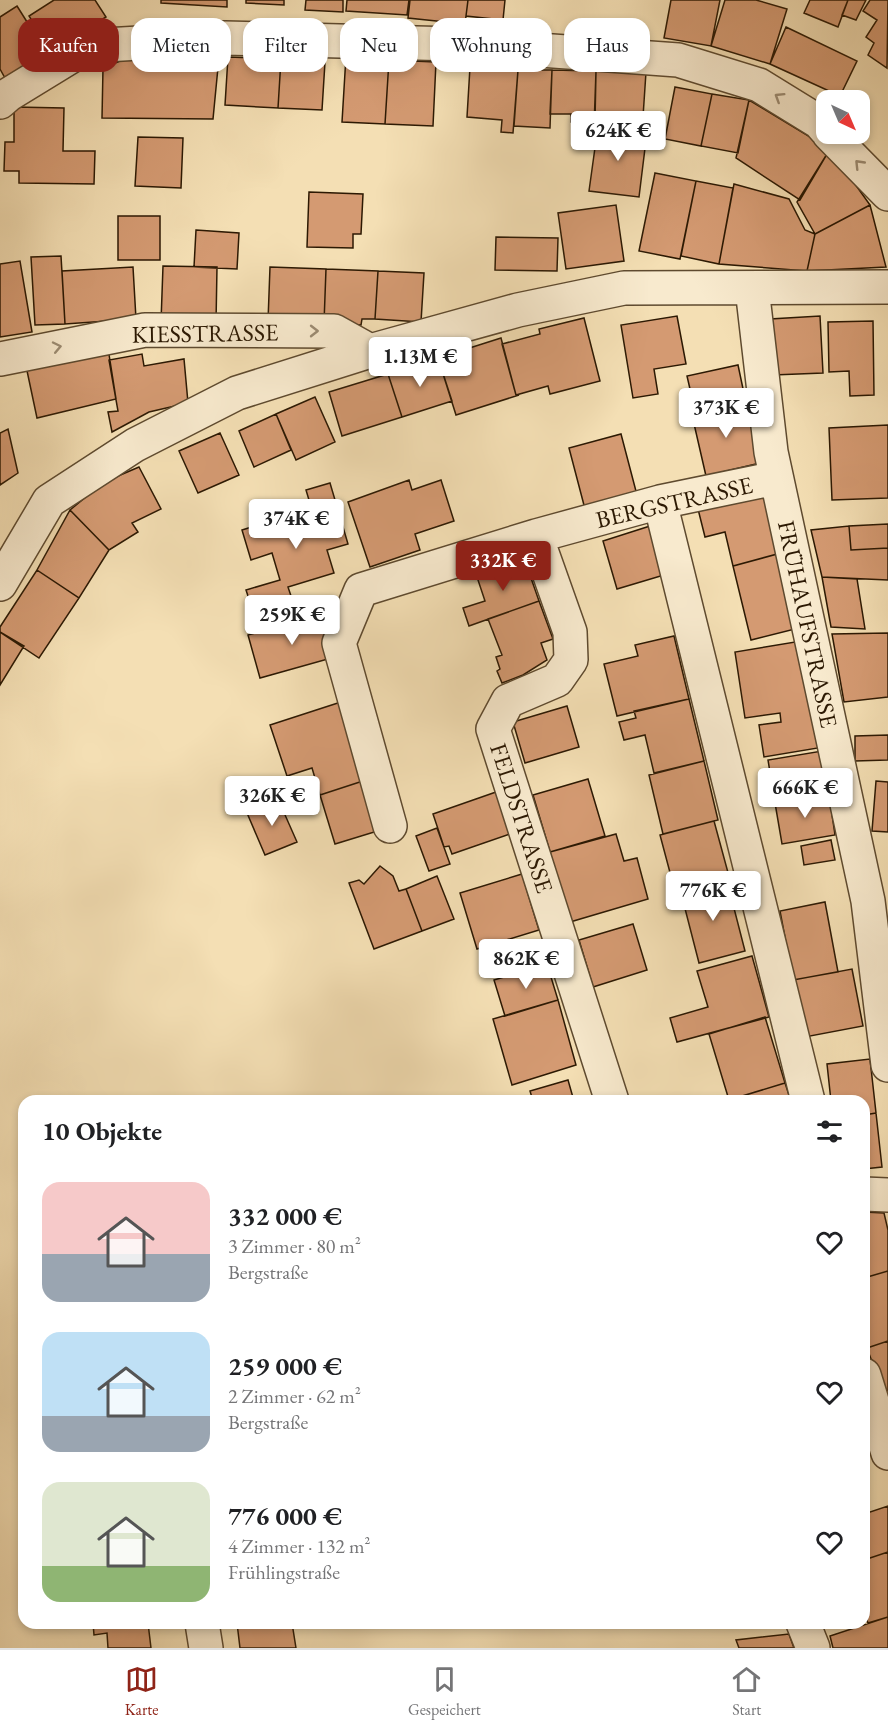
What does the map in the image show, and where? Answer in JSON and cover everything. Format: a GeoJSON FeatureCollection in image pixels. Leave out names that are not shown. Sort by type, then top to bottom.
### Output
{"type":"FeatureCollection","features":[{"type":"Feature","properties":{"kind":"street"},"geometry":{"type":"LineString","coordinates":[[0,102],[88,46],[225,38],[455,44],[678,60],[759,85],[816,120]]}},
{"type":"Feature","properties":{"kind":"street"},"geometry":{"type":"LineString","coordinates":[[840,144],[888,194]]}},
{"type":"Feature","properties":{"kind":"street"},"geometry":{"type":"LineString","coordinates":[[0,584],[49,501],[135,445],[237,393],[370,351],[518,310],[624,288],[888,287]]}},
{"type":"Feature","properties":{"kind":"street","name":"FRÜHAUFSTRASSE"},"geometry":{"type":"LineString","coordinates":[[752,288],[771,452],[868,901],[888,1065]]}},
{"type":"Feature","properties":{"kind":"street","name":"KIESSTRASSE"},"geometry":{"type":"LineString","coordinates":[[0,359],[145,330],[334,331],[370,351]]}},
{"type":"Feature","properties":{"kind":"street","name":"BERGSTRASSE"},"geometry":{"type":"LineString","coordinates":[[390,826],[339,643],[361,590],[536,536],[660,502],[776,478]]}},
{"type":"Feature","properties":{"kind":"street"},"geometry":{"type":"LineString","coordinates":[[660,502],[807,1095]]}},
{"type":"Feature","properties":{"kind":"street","name":"FELDSTRASSE"},"geometry":{"type":"LineString","coordinates":[[536,536],[570,632],[571,660],[557,680],[508,701],[493,729],[610,1095]]}},
{"type":"Feature","properties":{"kind":"street"},"geometry":{"type":"LineString","coordinates":[[870,1194],[888,1195]]}},
{"type":"Feature","properties":{"kind":"street"},"geometry":{"type":"LineString","coordinates":[[870,1394],[888,1453]]}},
{"type":"Feature","properties":{"kind":"street"},"geometry":{"type":"LineString","coordinates":[[203,1629],[206,1648]]}},
{"type":"Feature","properties":{"kind":"street"},"geometry":{"type":"LineString","coordinates":[[805,1629],[813,1648]]}},
{"type":"Feature","properties":{"kind":"building"},"geometry":{"type":"Polygon","coordinates":[[[54,0],[95,0],[106,17],[30,18],[29,16],[54,0]]]}},
{"type":"Feature","properties":{"kind":"building"},"geometry":{"type":"Polygon","coordinates":[[[161,0],[227,0],[227,7],[161,3],[161,0]]]}},
{"type":"Feature","properties":{"kind":"building"},"geometry":{"type":"Polygon","coordinates":[[[246,0],[284,0],[284,5],[246,3],[246,0]]]}},
{"type":"Feature","properties":{"kind":"building"},"geometry":{"type":"Polygon","coordinates":[[[306,0],[343,0],[343,12],[305,10],[306,0]]]}},
{"type":"Feature","properties":{"kind":"building"},"geometry":{"type":"Polygon","coordinates":[[[347,0],[409,0],[407,15],[346,11],[347,0]]]}},
{"type":"Feature","properties":{"kind":"building"},"geometry":{"type":"Polygon","coordinates":[[[410,0],[468,0],[466,18],[430,18],[430,20],[408,18],[410,0]]]}},
{"type":"Feature","properties":{"kind":"building"},"geometry":{"type":"Polygon","coordinates":[[[468,0],[505,0],[503,18],[466,16],[468,0]]]}},
{"type":"Feature","properties":{"kind":"building"},"geometry":{"type":"Polygon","coordinates":[[[671,0],[720,0],[711,46],[664,38],[671,0]]]}},
{"type":"Feature","properties":{"kind":"building"},"geometry":{"type":"Polygon","coordinates":[[[725,0],[756,0],[787,9],[770,64],[711,46],[725,0]]]}},
{"type":"Feature","properties":{"kind":"building"},"geometry":{"type":"Polygon","coordinates":[[[810,0],[848,0],[838,27],[804,13],[810,0]]]}},
{"type":"Feature","properties":{"kind":"building"},"geometry":{"type":"Polygon","coordinates":[[[848,0],[866,0],[856,20],[842,15],[848,0]]]}},
{"type":"Feature","properties":{"kind":"building"},"geometry":{"type":"Polygon","coordinates":[[[870,0],[888,0],[887,68],[868,55],[874,43],[866,37],[877,20],[863,11],[870,0]]]}},
{"type":"Feature","properties":{"kind":"building"},"geometry":{"type":"Polygon","coordinates":[[[17,6],[25,18],[18,18],[18,70],[5,78],[0,69],[0,17],[17,6]]]}},
{"type":"Feature","properties":{"kind":"building"},"geometry":{"type":"Polygon","coordinates":[[[786,27],[857,61],[843,90],[827,90],[770,64],[786,27]]]}},
{"type":"Feature","properties":{"kind":"building"},"geometry":{"type":"Polygon","coordinates":[[[131,56],[131,72],[218,72],[213,119],[102,118],[103,72],[119,72],[119,61],[131,56]]]}},
{"type":"Feature","properties":{"kind":"building"},"geometry":{"type":"Polygon","coordinates":[[[231,57],[243,58],[243,72],[280,72],[278,108],[225,105],[227,72],[231,72],[231,57]]]}},
{"type":"Feature","properties":{"kind":"building"},"geometry":{"type":"Polygon","coordinates":[[[418,61],[430,62],[430,72],[436,72],[433,126],[385,124],[388,72],[418,72],[418,61]]]}},
{"type":"Feature","properties":{"kind":"building"},"geometry":{"type":"Polygon","coordinates":[[[552,70],[596,72],[595,122],[571,122],[571,114],[550,114],[552,70]]]}},
{"type":"Feature","properties":{"kind":"building"},"geometry":{"type":"Polygon","coordinates":[[[280,72],[324,72],[322,110],[278,108],[280,72]]]}},
{"type":"Feature","properties":{"kind":"building"},"geometry":{"type":"Polygon","coordinates":[[[345,72],[388,72],[385,124],[342,122],[345,72]]]}},
{"type":"Feature","properties":{"kind":"building"},"geometry":{"type":"Polygon","coordinates":[[[470,72],[518,72],[513,133],[501,132],[502,120],[467,117],[470,72]]]}},
{"type":"Feature","properties":{"kind":"building"},"geometry":{"type":"Polygon","coordinates":[[[518,72],[552,72],[550,128],[514,126],[518,72]]]}},
{"type":"Feature","properties":{"kind":"building"},"geometry":{"type":"Polygon","coordinates":[[[596,72],[646,72],[642,132],[594,127],[596,72]]]}},
{"type":"Feature","properties":{"kind":"building"},"geometry":{"type":"Polygon","coordinates":[[[675,87],[712,94],[701,146],[665,139],[675,87]]]}},
{"type":"Feature","properties":{"kind":"building"},"geometry":{"type":"Polygon","coordinates":[[[712,94],[749,100],[738,153],[701,146],[712,94]]]}},
{"type":"Feature","properties":{"kind":"building"},"geometry":{"type":"Polygon","coordinates":[[[749,100],[816,141],[816,144],[822,144],[830,149],[800,200],[736,158],[749,100]]]}},
{"type":"Feature","properties":{"kind":"building"},"geometry":{"type":"Polygon","coordinates":[[[14,107],[64,108],[63,151],[95,151],[94,184],[19,183],[19,171],[4,171],[5,142],[14,142],[14,107]]]}},
{"type":"Feature","properties":{"kind":"building"},"geometry":{"type":"Polygon","coordinates":[[[598,126],[647,132],[639,197],[589,191],[598,126]]]}},
{"type":"Feature","properties":{"kind":"building"},"geometry":{"type":"Polygon","coordinates":[[[138,137],[183,138],[181,188],[135,186],[138,137]]]}},
{"type":"Feature","properties":{"kind":"building"},"geometry":{"type":"Polygon","coordinates":[[[830,149],[870,205],[815,234],[797,202],[830,149]]]}},
{"type":"Feature","properties":{"kind":"building"},"geometry":{"type":"Polygon","coordinates":[[[655,173],[696,181],[680,259],[639,251],[655,173]]]}},
{"type":"Feature","properties":{"kind":"building"},"geometry":{"type":"Polygon","coordinates":[[[696,181],[733,188],[719,264],[681,256],[696,181]]]}},
{"type":"Feature","properties":{"kind":"building"},"geometry":{"type":"Polygon","coordinates":[[[734,184],[789,199],[805,230],[815,234],[807,271],[719,264],[734,184]]]}},
{"type":"Feature","properties":{"kind":"building"},"geometry":{"type":"Polygon","coordinates":[[[309,192],[363,194],[361,234],[353,234],[353,248],[307,247],[309,192]]]}},
{"type":"Feature","properties":{"kind":"building"},"geometry":{"type":"Polygon","coordinates":[[[616,205],[624,261],[566,269],[558,213],[616,205]]]}},
{"type":"Feature","properties":{"kind":"building"},"geometry":{"type":"Polygon","coordinates":[[[870,205],[886,267],[807,271],[815,234],[870,205]]]}},
{"type":"Feature","properties":{"kind":"building"},"geometry":{"type":"Polygon","coordinates":[[[118,216],[160,216],[160,260],[118,260],[118,216]]]}},
{"type":"Feature","properties":{"kind":"building"},"geometry":{"type":"Polygon","coordinates":[[[196,230],[239,233],[237,269],[194,267],[196,230]]]}},
{"type":"Feature","properties":{"kind":"building"},"geometry":{"type":"Polygon","coordinates":[[[496,237],[558,238],[557,271],[495,270],[496,237]]]}},
{"type":"Feature","properties":{"kind":"building"},"geometry":{"type":"Polygon","coordinates":[[[61,256],[65,324],[35,325],[31,257],[61,256]]]}},
{"type":"Feature","properties":{"kind":"building"},"geometry":{"type":"Polygon","coordinates":[[[20,261],[32,332],[0,337],[0,264],[20,261]]]}},
{"type":"Feature","properties":{"kind":"building"},"geometry":{"type":"Polygon","coordinates":[[[163,266],[217,267],[216,323],[161,322],[163,266]]]}},
{"type":"Feature","properties":{"kind":"building"},"geometry":{"type":"Polygon","coordinates":[[[133,267],[136,319],[65,324],[62,271],[133,267]]]}},
{"type":"Feature","properties":{"kind":"building"},"geometry":{"type":"Polygon","coordinates":[[[270,267],[326,269],[324,323],[268,321],[270,267]]]}},
{"type":"Feature","properties":{"kind":"building"},"geometry":{"type":"Polygon","coordinates":[[[326,269],[378,271],[375,319],[362,319],[361,325],[324,323],[326,269]]]}},
{"type":"Feature","properties":{"kind":"building"},"geometry":{"type":"Polygon","coordinates":[[[378,271],[424,273],[421,322],[375,319],[378,271]]]}},
{"type":"Feature","properties":{"kind":"building"},"geometry":{"type":"Polygon","coordinates":[[[677,316],[686,364],[654,369],[658,394],[633,398],[621,325],[677,316]]]}},
{"type":"Feature","properties":{"kind":"building"},"geometry":{"type":"Polygon","coordinates":[[[820,316],[823,373],[773,375],[770,319],[820,316]]]}},
{"type":"Feature","properties":{"kind":"building"},"geometry":{"type":"Polygon","coordinates":[[[584,318],[600,381],[550,394],[548,386],[516,395],[502,344],[540,334],[539,329],[584,318]]]}},
{"type":"Feature","properties":{"kind":"building"},"geometry":{"type":"Polygon","coordinates":[[[873,321],[874,395],[850,396],[849,371],[829,372],[828,322],[873,321]]]}},
{"type":"Feature","properties":{"kind":"building"},"geometry":{"type":"Polygon","coordinates":[[[501,338],[516,395],[519,395],[456,415],[438,358],[501,338]]]}},
{"type":"Feature","properties":{"kind":"building"},"geometry":{"type":"Polygon","coordinates":[[[108,348],[116,399],[37,418],[26,366],[108,348]]]}},
{"type":"Feature","properties":{"kind":"building"},"geometry":{"type":"Polygon","coordinates":[[[142,354],[144,366],[184,359],[188,403],[149,412],[112,432],[108,412],[118,411],[109,360],[142,354]]]}},
{"type":"Feature","properties":{"kind":"building"},"geometry":{"type":"Polygon","coordinates":[[[438,358],[452,401],[402,417],[388,374],[438,358]]]}},
{"type":"Feature","properties":{"kind":"building"},"geometry":{"type":"Polygon","coordinates":[[[738,365],[746,403],[696,415],[687,376],[738,365]]]}},
{"type":"Feature","properties":{"kind":"building"},"geometry":{"type":"Polygon","coordinates":[[[388,374],[402,417],[342,436],[329,392],[388,374]]]}},
{"type":"Feature","properties":{"kind":"building"},"geometry":{"type":"Polygon","coordinates":[[[315,397],[335,442],[296,460],[276,414],[315,397]]]}},
{"type":"Feature","properties":{"kind":"building"},"geometry":{"type":"Polygon","coordinates":[[[746,403],[760,463],[706,476],[692,415],[746,403]]]}},
{"type":"Feature","properties":{"kind":"building"},"geometry":{"type":"Polygon","coordinates":[[[276,414],[291,450],[254,467],[239,431],[276,414]]]}},
{"type":"Feature","properties":{"kind":"building"},"geometry":{"type":"Polygon","coordinates":[[[888,425],[888,498],[832,500],[829,428],[888,425]]]}},
{"type":"Feature","properties":{"kind":"building"},"geometry":{"type":"Polygon","coordinates":[[[8,429],[18,473],[0,485],[0,433],[8,429]]]}},
{"type":"Feature","properties":{"kind":"building"},"geometry":{"type":"Polygon","coordinates":[[[220,433],[239,475],[198,493],[179,451],[220,433]]]}},
{"type":"Feature","properties":{"kind":"building"},"geometry":{"type":"Polygon","coordinates":[[[621,434],[637,495],[585,509],[569,448],[621,434]]]}},
{"type":"Feature","properties":{"kind":"building"},"geometry":{"type":"Polygon","coordinates":[[[139,467],[161,509],[132,523],[138,532],[109,550],[70,510],[104,482],[139,467]]]}},
{"type":"Feature","properties":{"kind":"building"},"geometry":{"type":"Polygon","coordinates":[[[409,480],[412,490],[441,480],[454,521],[415,534],[420,550],[370,567],[348,502],[409,480]]]}},
{"type":"Feature","properties":{"kind":"building"},"geometry":{"type":"Polygon","coordinates":[[[330,483],[348,544],[327,550],[334,573],[288,587],[293,602],[254,614],[246,590],[280,580],[272,553],[251,560],[242,530],[290,515],[296,536],[318,530],[306,490],[330,483]]]}},
{"type":"Feature","properties":{"kind":"building"},"geometry":{"type":"Polygon","coordinates":[[[765,492],[781,553],[733,566],[725,532],[705,537],[698,509],[765,492]]]}},
{"type":"Feature","properties":{"kind":"building"},"geometry":{"type":"Polygon","coordinates":[[[70,510],[109,550],[79,598],[37,570],[70,510]]]}},
{"type":"Feature","properties":{"kind":"building"},"geometry":{"type":"Polygon","coordinates":[[[888,524],[888,548],[851,550],[849,526],[888,524]]]}},
{"type":"Feature","properties":{"kind":"building"},"geometry":{"type":"Polygon","coordinates":[[[650,526],[664,575],[617,589],[603,541],[650,526]]]}},
{"type":"Feature","properties":{"kind":"building"},"geometry":{"type":"Polygon","coordinates":[[[849,526],[851,550],[888,548],[888,580],[822,577],[811,530],[849,526]]]}},
{"type":"Feature","properties":{"kind":"building"},"geometry":{"type":"Polygon","coordinates":[[[781,553],[799,628],[751,640],[733,566],[781,553]]]}},
{"type":"Feature","properties":{"kind":"building"},"geometry":{"type":"Polygon","coordinates":[[[524,558],[539,601],[469,626],[463,608],[485,601],[476,574],[524,558]]]}},
{"type":"Feature","properties":{"kind":"building"},"geometry":{"type":"Polygon","coordinates":[[[37,570],[79,598],[39,658],[0,632],[0,627],[37,570]]]}},
{"type":"Feature","properties":{"kind":"building"},"geometry":{"type":"Polygon","coordinates":[[[822,577],[857,579],[865,629],[831,627],[822,577]]]}},
{"type":"Feature","properties":{"kind":"building"},"geometry":{"type":"Polygon","coordinates":[[[539,601],[553,639],[541,643],[547,660],[523,675],[502,683],[497,671],[500,669],[496,657],[502,655],[488,619],[539,601]]]}},
{"type":"Feature","properties":{"kind":"building"},"geometry":{"type":"Polygon","coordinates":[[[323,614],[335,657],[260,678],[248,635],[323,614]]]}},
{"type":"Feature","properties":{"kind":"building"},"geometry":{"type":"Polygon","coordinates":[[[0,632],[24,646],[0,685],[0,632]]]}},
{"type":"Feature","properties":{"kind":"building"},"geometry":{"type":"Polygon","coordinates":[[[888,633],[888,697],[844,702],[832,634],[888,633]]]}},
{"type":"Feature","properties":{"kind":"building"},"geometry":{"type":"Polygon","coordinates":[[[674,636],[689,699],[617,716],[604,664],[638,656],[635,645],[674,636]]]}},
{"type":"Feature","properties":{"kind":"building"},"geometry":{"type":"Polygon","coordinates":[[[801,641],[818,748],[764,757],[759,725],[781,722],[780,713],[745,718],[735,652],[801,641]]]}},
{"type":"Feature","properties":{"kind":"building"},"geometry":{"type":"Polygon","coordinates":[[[689,699],[704,761],[654,773],[645,735],[624,740],[619,722],[636,718],[634,711],[689,699]]]}},
{"type":"Feature","properties":{"kind":"building"},"geometry":{"type":"Polygon","coordinates":[[[344,701],[369,779],[320,795],[312,768],[287,776],[270,725],[344,701]]]}},
{"type":"Feature","properties":{"kind":"building"},"geometry":{"type":"Polygon","coordinates":[[[567,706],[579,747],[525,763],[513,722],[567,706]]]}},
{"type":"Feature","properties":{"kind":"building"},"geometry":{"type":"Polygon","coordinates":[[[888,735],[888,760],[855,761],[855,736],[888,735]]]}},
{"type":"Feature","properties":{"kind":"building"},"geometry":{"type":"Polygon","coordinates":[[[822,751],[829,794],[775,803],[768,760],[822,751]]]}},
{"type":"Feature","properties":{"kind":"building"},"geometry":{"type":"Polygon","coordinates":[[[704,761],[718,820],[663,834],[649,775],[704,761]]]}},
{"type":"Feature","properties":{"kind":"building"},"geometry":{"type":"Polygon","coordinates":[[[369,779],[384,829],[335,844],[320,795],[369,779]]]}},
{"type":"Feature","properties":{"kind":"building"},"geometry":{"type":"Polygon","coordinates":[[[588,779],[605,836],[550,852],[533,795],[588,779]]]}},
{"type":"Feature","properties":{"kind":"building"},"geometry":{"type":"Polygon","coordinates":[[[876,781],[888,782],[888,832],[872,831],[876,781]]]}},
{"type":"Feature","properties":{"kind":"building"},"geometry":{"type":"Polygon","coordinates":[[[496,792],[510,834],[452,854],[449,846],[444,847],[433,814],[496,792]]]}},
{"type":"Feature","properties":{"kind":"building"},"geometry":{"type":"Polygon","coordinates":[[[829,794],[835,835],[782,844],[775,803],[829,794]]]}},
{"type":"Feature","properties":{"kind":"building"},"geometry":{"type":"Polygon","coordinates":[[[278,799],[297,842],[265,855],[247,813],[278,799]]]}},
{"type":"Feature","properties":{"kind":"building"},"geometry":{"type":"Polygon","coordinates":[[[714,821],[730,880],[676,895],[660,835],[714,821]]]}},
{"type":"Feature","properties":{"kind":"building"},"geometry":{"type":"Polygon","coordinates":[[[437,828],[450,864],[429,871],[416,836],[437,828]]]}},
{"type":"Feature","properties":{"kind":"building"},"geometry":{"type":"Polygon","coordinates":[[[616,834],[624,861],[637,858],[648,899],[570,922],[550,852],[616,834]]]}},
{"type":"Feature","properties":{"kind":"building"},"geometry":{"type":"Polygon","coordinates":[[[831,840],[835,860],[804,865],[801,846],[831,840]]]}},
{"type":"Feature","properties":{"kind":"building"},"geometry":{"type":"Polygon","coordinates":[[[380,866],[393,876],[399,891],[406,889],[422,931],[374,949],[349,883],[359,880],[364,884],[380,866]]]}},
{"type":"Feature","properties":{"kind":"building"},"geometry":{"type":"Polygon","coordinates":[[[522,874],[539,930],[477,949],[460,893],[522,874]]]}},
{"type":"Feature","properties":{"kind":"building"},"geometry":{"type":"Polygon","coordinates":[[[437,876],[454,919],[422,931],[406,889],[437,876]]]}},
{"type":"Feature","properties":{"kind":"building"},"geometry":{"type":"Polygon","coordinates":[[[727,881],[745,951],[699,963],[681,893],[727,881]]]}},
{"type":"Feature","properties":{"kind":"building"},"geometry":{"type":"Polygon","coordinates":[[[825,902],[838,972],[793,980],[780,911],[825,902]]]}},
{"type":"Feature","properties":{"kind":"building"},"geometry":{"type":"Polygon","coordinates":[[[633,924],[647,970],[593,987],[579,940],[633,924]]]}},
{"type":"Feature","properties":{"kind":"building"},"geometry":{"type":"Polygon","coordinates":[[[752,956],[769,1017],[677,1042],[670,1018],[708,1007],[697,971],[752,956]]]}},
{"type":"Feature","properties":{"kind":"building"},"geometry":{"type":"Polygon","coordinates":[[[547,964],[558,1000],[505,1016],[494,980],[547,964]]]}},
{"type":"Feature","properties":{"kind":"building"},"geometry":{"type":"Polygon","coordinates":[[[852,969],[863,1026],[805,1037],[793,980],[852,969]]]}},
{"type":"Feature","properties":{"kind":"building"},"geometry":{"type":"Polygon","coordinates":[[[558,1000],[576,1065],[512,1085],[493,1019],[558,1000]]]}},
{"type":"Feature","properties":{"kind":"building"},"geometry":{"type":"Polygon","coordinates":[[[765,1017],[785,1083],[745,1095],[727,1095],[709,1034],[765,1017]]]}},
{"type":"Feature","properties":{"kind":"building"},"geometry":{"type":"Polygon","coordinates":[[[870,1059],[876,1113],[870,1114],[870,1095],[830,1095],[827,1064],[870,1059]]]}},
{"type":"Feature","properties":{"kind":"building"},"geometry":{"type":"Polygon","coordinates":[[[568,1080],[572,1095],[531,1095],[530,1091],[568,1080]]]}},
{"type":"Feature","properties":{"kind":"building"},"geometry":{"type":"Polygon","coordinates":[[[785,1083],[789,1095],[745,1095],[785,1083]]]}},
{"type":"Feature","properties":{"kind":"building"},"geometry":{"type":"Polygon","coordinates":[[[876,1113],[882,1167],[870,1168],[870,1114],[876,1113]]]}},
{"type":"Feature","properties":{"kind":"building"},"geometry":{"type":"Polygon","coordinates":[[[870,1212],[884,1213],[888,1230],[888,1271],[870,1276],[870,1212]]]}},
{"type":"Feature","properties":{"kind":"building"},"geometry":{"type":"Polygon","coordinates":[[[888,1271],[888,1341],[870,1347],[870,1276],[888,1271]]]}},
{"type":"Feature","properties":{"kind":"building"},"geometry":{"type":"Polygon","coordinates":[[[888,1341],[888,1391],[879,1381],[870,1356],[870,1347],[888,1341]]]}},
{"type":"Feature","properties":{"kind":"building"},"geometry":{"type":"Polygon","coordinates":[[[888,1506],[888,1552],[870,1558],[870,1512],[888,1506]]]}},
{"type":"Feature","properties":{"kind":"building"},"geometry":{"type":"Polygon","coordinates":[[[888,1552],[888,1617],[870,1622],[870,1558],[888,1552]]]}},
{"type":"Feature","properties":{"kind":"building"},"geometry":{"type":"Polygon","coordinates":[[[888,1617],[888,1648],[833,1648],[830,1636],[851,1629],[870,1629],[870,1623],[888,1617]]]}},
{"type":"Feature","properties":{"kind":"building"},"geometry":{"type":"Polygon","coordinates":[[[94,1629],[149,1629],[151,1648],[108,1648],[107,1633],[94,1635],[94,1629]]]}},
{"type":"Feature","properties":{"kind":"building"},"geometry":{"type":"Polygon","coordinates":[[[238,1629],[293,1629],[296,1648],[240,1648],[238,1629]]]}},
{"type":"Feature","properties":{"kind":"building"},"geometry":{"type":"Polygon","coordinates":[[[789,1634],[794,1648],[739,1648],[736,1640],[789,1634]]]}}]}
